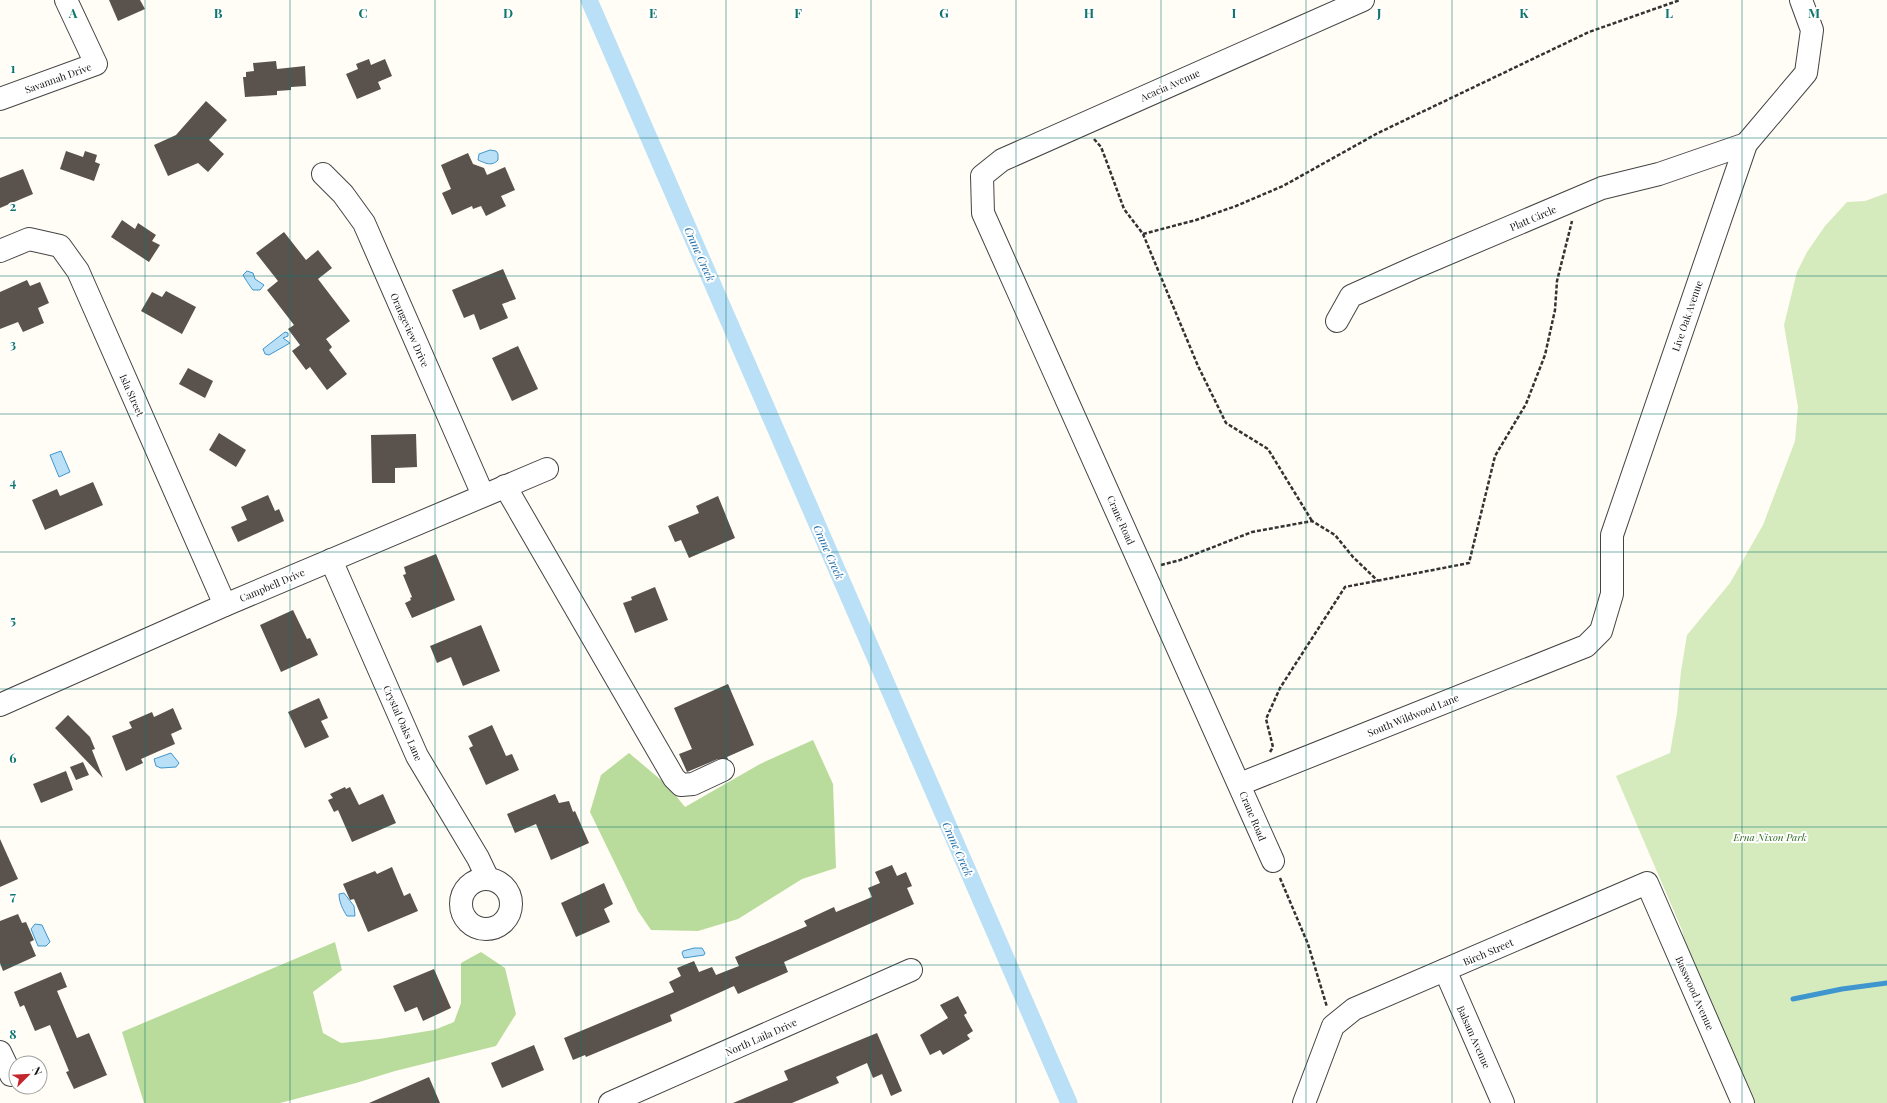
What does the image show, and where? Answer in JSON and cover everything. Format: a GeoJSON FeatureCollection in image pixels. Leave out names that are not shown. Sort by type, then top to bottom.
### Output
{"type":"FeatureCollection","features":[{"type":"Feature","properties":{"kind":"street","name":"Savannah Drive"},"geometry":{"type":"LineString","coordinates":[[0,99],[96,64],[66,0]]}},
{"type":"Feature","properties":{"kind":"street","name":"Acacia Avenue"},"geometry":{"type":"LineString","coordinates":[[982,176],[1002,160],[1363,0]]}},
{"type":"Feature","properties":{"kind":"street","name":"Live Oak Avenue"},"geometry":{"type":"LineString","coordinates":[[1586,646],[1600,631],[1612,594],[1612,535],[1746,144],[1806,73],[1812,30],[1801,0]]}},
{"type":"Feature","properties":{"kind":"street","name":"Platt Circle"},"geometry":{"type":"LineString","coordinates":[[1337,321],[1351,296],[1602,188],[1659,174],[1746,144]]}},
{"type":"Feature","properties":{"kind":"street","name":"Orangeview Drive"},"geometry":{"type":"LineString","coordinates":[[323,174],[344,194],[364,223],[483,495]]}},
{"type":"Feature","properties":{"kind":"street","name":"Crane Road"},"geometry":{"type":"LineString","coordinates":[[982,176],[983,213],[1240,784],[1273,861]]}},
{"type":"Feature","properties":{"kind":"street","name":"Isla Street"},"geometry":{"type":"LineString","coordinates":[[0,251],[30,239],[60,246],[78,271],[225,605]]}},
{"type":"Feature","properties":{"kind":"street","name":"Campbell Drive"},"geometry":{"type":"LineString","coordinates":[[0,705],[225,605],[547,469]]}},
{"type":"Feature","properties":{"kind":"street"},"geometry":{"type":"LineString","coordinates":[[505,486],[674,778],[681,785],[693,784],[723,770]]}},
{"type":"Feature","properties":{"kind":"street","name":"Crystal Oaks Lane"},"geometry":{"type":"LineString","coordinates":[[331,560],[417,756],[478,858],[488,879]]}},
{"type":"Feature","properties":{"kind":"street","name":"South Wildwood Lane"},"geometry":{"type":"LineString","coordinates":[[1240,784],[1586,646]]}},
{"type":"Feature","properties":{"kind":"street","name":"Birch Street"},"geometry":{"type":"LineString","coordinates":[[1333,1026],[1354,1009],[1647,883]]}},
{"type":"Feature","properties":{"kind":"street","name":"Basswood Avenue"},"geometry":{"type":"LineString","coordinates":[[1647,883],[1743,1103]]}},
{"type":"Feature","properties":{"kind":"street","name":"North Laila Drive"},"geometry":{"type":"LineString","coordinates":[[610,1103],[911,970]]}},
{"type":"Feature","properties":{"kind":"street","name":"Balsam Avenue"},"geometry":{"type":"LineString","coordinates":[[1445,970],[1503,1103]]}},
{"type":"Feature","properties":{"kind":"street"},"geometry":{"type":"LineString","coordinates":[[1304,1103],[1333,1026]]}},
{"type":"Feature","properties":{"kind":"street"},"geometry":{"type":"LineString","coordinates":[[0,1052],[8,1070]]}},
{"type":"Feature","properties":{"kind":"path"},"geometry":{"type":"LineString","coordinates":[[1143,234],[1196,220],[1236,206],[1283,186],[1385,130],[1590,32],[1680,0]]}},
{"type":"Feature","properties":{"kind":"path"},"geometry":{"type":"LineString","coordinates":[[1082,124],[1101,147],[1124,209],[1143,234],[1198,366],[1226,423],[1268,449],[1312,521],[1335,535],[1353,558],[1378,581]]}},
{"type":"Feature","properties":{"kind":"path"},"geometry":{"type":"LineString","coordinates":[[1268,753],[1273,747],[1266,719],[1280,688],[1345,587],[1469,563],[1496,456],[1526,404],[1545,355],[1555,310],[1557,281],[1572,224],[1571,202]]}},
{"type":"Feature","properties":{"kind":"path"},"geometry":{"type":"LineString","coordinates":[[1143,569],[1180,560],[1252,532],[1312,521]]}},
{"type":"Feature","properties":{"kind":"path"},"geometry":{"type":"LineString","coordinates":[[1273,861],[1308,944],[1333,1026]]}},
{"type":"Feature","properties":{"kind":"green space","name":"Erna Nixon Park"},"geometry":{"type":"Polygon","coordinates":[[[1887,193],[1887,1103],[1753,1103],[1687,951],[1682,930],[1616,776],[1670,753],[1677,713],[1681,671],[1687,635],[1730,583],[1763,525],[1795,441],[1798,407],[1784,325],[1797,272],[1807,252],[1825,226],[1847,202],[1865,201],[1887,193]]]}},
{"type":"Feature","properties":{"kind":"green space"},"geometry":{"type":"Polygon","coordinates":[[[813,740],[833,784],[836,868],[802,879],[738,919],[698,931],[651,930],[638,911],[590,812],[601,775],[629,753],[667,785],[685,807],[760,764],[813,740]]]}},
{"type":"Feature","properties":{"kind":"green space"},"geometry":{"type":"Polygon","coordinates":[[[335,942],[342,970],[313,992],[323,1033],[341,1043],[379,1039],[434,1030],[454,1022],[461,1003],[461,963],[481,952],[505,968],[516,1014],[496,1046],[395,1071],[280,1103],[144,1103],[122,1032],[335,942]]]}},
{"type":"Feature","properties":{"kind":"water"},"geometry":{"type":"Polygon","coordinates":[[[490,150],[496,151],[498,154],[498,160],[496,162],[488,164],[478,160],[479,154],[490,150]]]}},
{"type":"Feature","properties":{"kind":"water"},"geometry":{"type":"Polygon","coordinates":[[[247,271],[253,273],[255,279],[264,285],[260,290],[253,290],[249,285],[243,275],[247,271]]]}},
{"type":"Feature","properties":{"kind":"water"},"geometry":{"type":"Polygon","coordinates":[[[285,332],[288,333],[288,336],[283,338],[290,343],[269,355],[265,354],[263,349],[285,332]]]}},
{"type":"Feature","properties":{"kind":"water"},"geometry":{"type":"Polygon","coordinates":[[[61,451],[70,472],[59,477],[50,455],[61,451]]]}},
{"type":"Feature","properties":{"kind":"water"},"geometry":{"type":"Polygon","coordinates":[[[171,753],[179,763],[176,767],[161,768],[156,766],[154,759],[171,753]]]}},
{"type":"Feature","properties":{"kind":"water"},"geometry":{"type":"Polygon","coordinates":[[[344,893],[354,906],[355,916],[347,916],[343,909],[339,894],[344,893]]]}},
{"type":"Feature","properties":{"kind":"water"},"geometry":{"type":"Polygon","coordinates":[[[35,924],[42,925],[50,942],[46,946],[38,946],[31,929],[35,924]]]}},
{"type":"Feature","properties":{"kind":"water"},"geometry":{"type":"Polygon","coordinates":[[[694,948],[702,948],[705,953],[704,955],[684,958],[682,953],[683,951],[694,948]]]}},
{"type":"Feature","properties":{"kind":"building"},"geometry":{"type":"Polygon","coordinates":[[[109,0],[140,0],[145,9],[118,21],[109,0]]]}},
{"type":"Feature","properties":{"kind":"building"},"geometry":{"type":"Polygon","coordinates":[[[369,59],[371,65],[385,59],[392,76],[378,82],[381,89],[357,99],[346,74],[358,69],[356,64],[369,59]]]}},
{"type":"Feature","properties":{"kind":"building"},"geometry":{"type":"Polygon","coordinates":[[[276,61],[277,69],[305,66],[306,86],[291,87],[291,90],[277,91],[277,95],[245,97],[243,77],[246,77],[246,72],[254,71],[253,63],[276,61]]]}},
{"type":"Feature","properties":{"kind":"building"},"geometry":{"type":"Polygon","coordinates":[[[206,101],[227,120],[209,140],[224,154],[208,172],[198,163],[168,176],[154,145],[176,135],[206,101]]]}},
{"type":"Feature","properties":{"kind":"building"},"geometry":{"type":"Polygon","coordinates":[[[66,151],[83,157],[85,151],[97,155],[95,162],[100,164],[94,181],[60,169],[66,151]]]}},
{"type":"Feature","properties":{"kind":"building"},"geometry":{"type":"Polygon","coordinates":[[[468,153],[473,164],[484,168],[487,175],[505,167],[515,190],[501,196],[506,206],[486,216],[481,206],[473,209],[472,206],[452,215],[442,193],[451,189],[441,165],[468,153]]]}},
{"type":"Feature","properties":{"kind":"building"},"geometry":{"type":"Polygon","coordinates":[[[23,169],[33,194],[0,208],[0,178],[23,169]]]}},
{"type":"Feature","properties":{"kind":"building"},"geometry":{"type":"Polygon","coordinates":[[[122,220],[135,229],[138,223],[156,235],[152,241],[160,245],[149,262],[111,237],[122,220]]]}},
{"type":"Feature","properties":{"kind":"building"},"geometry":{"type":"Polygon","coordinates":[[[284,232],[306,260],[318,250],[332,268],[318,279],[350,321],[326,339],[332,347],[329,350],[347,374],[327,390],[310,367],[306,370],[292,351],[300,345],[288,329],[294,325],[267,290],[278,281],[256,253],[284,232]]]}},
{"type":"Feature","properties":{"kind":"building"},"geometry":{"type":"Polygon","coordinates":[[[503,269],[516,299],[502,304],[508,318],[480,330],[474,314],[464,318],[452,290],[503,269]]]}},
{"type":"Feature","properties":{"kind":"building"},"geometry":{"type":"Polygon","coordinates":[[[27,280],[30,286],[40,282],[49,303],[38,308],[44,323],[23,332],[18,322],[0,329],[0,292],[27,280]]]}},
{"type":"Feature","properties":{"kind":"building"},"geometry":{"type":"Polygon","coordinates":[[[166,291],[196,307],[182,334],[141,311],[152,292],[162,297],[166,291]]]}},
{"type":"Feature","properties":{"kind":"building"},"geometry":{"type":"Polygon","coordinates":[[[518,346],[538,389],[512,401],[492,358],[518,346]]]}},
{"type":"Feature","properties":{"kind":"building"},"geometry":{"type":"Polygon","coordinates":[[[188,368],[213,381],[205,398],[179,384],[188,368]]]}},
{"type":"Feature","properties":{"kind":"building"},"geometry":{"type":"Polygon","coordinates":[[[219,433],[246,450],[236,467],[209,450],[219,433]]]}},
{"type":"Feature","properties":{"kind":"building"},"geometry":{"type":"Polygon","coordinates":[[[416,434],[417,467],[395,468],[395,483],[372,483],[371,435],[416,434]]]}},
{"type":"Feature","properties":{"kind":"building"},"geometry":{"type":"Polygon","coordinates":[[[93,482],[103,505],[45,530],[32,500],[57,489],[60,496],[93,482]]]}},
{"type":"Feature","properties":{"kind":"building"},"geometry":{"type":"Polygon","coordinates":[[[268,495],[275,511],[279,509],[284,521],[238,542],[231,527],[247,520],[241,507],[268,495]]]}},
{"type":"Feature","properties":{"kind":"building"},"geometry":{"type":"Polygon","coordinates":[[[718,496],[735,538],[689,558],[681,540],[675,542],[668,526],[699,513],[696,506],[718,496]]]}},
{"type":"Feature","properties":{"kind":"building"},"geometry":{"type":"Polygon","coordinates":[[[436,554],[455,600],[412,618],[405,603],[411,600],[410,598],[412,597],[403,575],[406,574],[404,567],[436,554]]]}},
{"type":"Feature","properties":{"kind":"building"},"geometry":{"type":"Polygon","coordinates":[[[655,587],[668,620],[635,633],[623,603],[632,600],[631,597],[655,587]]]}},
{"type":"Feature","properties":{"kind":"building"},"geometry":{"type":"Polygon","coordinates":[[[293,610],[307,639],[310,638],[318,655],[281,672],[260,625],[293,610]]]}},
{"type":"Feature","properties":{"kind":"building"},"geometry":{"type":"Polygon","coordinates":[[[481,625],[500,671],[463,686],[451,657],[437,663],[430,646],[481,625]]]}},
{"type":"Feature","properties":{"kind":"building"},"geometry":{"type":"Polygon","coordinates":[[[728,684],[754,745],[727,757],[728,759],[718,759],[687,772],[679,754],[692,749],[674,708],[728,684]]]}},
{"type":"Feature","properties":{"kind":"building"},"geometry":{"type":"Polygon","coordinates":[[[319,698],[328,718],[321,721],[329,737],[305,748],[288,712],[319,698]]]}},
{"type":"Feature","properties":{"kind":"building"},"geometry":{"type":"Polygon","coordinates":[[[173,708],[182,729],[171,734],[175,744],[141,759],[143,763],[126,771],[112,736],[132,728],[129,722],[152,712],[154,717],[173,708]]]}},
{"type":"Feature","properties":{"kind":"building"},"geometry":{"type":"Polygon","coordinates":[[[68,715],[90,737],[95,749],[92,750],[103,778],[55,728],[68,715]]]}},
{"type":"Feature","properties":{"kind":"building"},"geometry":{"type":"Polygon","coordinates":[[[492,725],[506,756],[512,754],[519,770],[486,785],[469,748],[473,746],[468,736],[492,725]]]}},
{"type":"Feature","properties":{"kind":"building"},"geometry":{"type":"Polygon","coordinates":[[[83,762],[89,775],[76,780],[70,767],[83,762]]]}},
{"type":"Feature","properties":{"kind":"building"},"geometry":{"type":"Polygon","coordinates":[[[66,771],[73,790],[41,803],[33,784],[66,771]]]}},
{"type":"Feature","properties":{"kind":"building"},"geometry":{"type":"Polygon","coordinates":[[[345,787],[346,789],[350,787],[359,805],[383,794],[396,823],[352,842],[338,810],[334,812],[328,800],[333,798],[330,794],[345,787]]]}},
{"type":"Feature","properties":{"kind":"building"},"geometry":{"type":"Polygon","coordinates":[[[555,794],[559,803],[569,801],[589,843],[551,860],[536,824],[515,833],[507,814],[555,794]]]}},
{"type":"Feature","properties":{"kind":"building"},"geometry":{"type":"Polygon","coordinates":[[[0,839],[18,879],[0,887],[0,839]]]}},
{"type":"Feature","properties":{"kind":"building"},"geometry":{"type":"Polygon","coordinates":[[[892,865],[897,876],[906,872],[912,886],[907,888],[914,904],[784,962],[788,972],[738,994],[734,986],[670,1015],[672,1021],[586,1057],[585,1055],[573,1060],[564,1038],[674,992],[669,982],[681,976],[677,968],[694,961],[699,972],[712,967],[716,975],[739,966],[735,957],[807,926],[804,921],[834,907],[836,912],[872,897],[868,888],[880,883],[875,872],[892,865]]]}},
{"type":"Feature","properties":{"kind":"building"},"geometry":{"type":"Polygon","coordinates":[[[392,867],[404,896],[410,893],[418,911],[368,932],[354,899],[350,900],[343,884],[375,871],[377,874],[392,867]]]}},
{"type":"Feature","properties":{"kind":"building"},"geometry":{"type":"Polygon","coordinates":[[[604,883],[613,904],[604,909],[610,922],[576,937],[561,903],[604,883]]]}},
{"type":"Feature","properties":{"kind":"building"},"geometry":{"type":"Polygon","coordinates":[[[18,914],[22,923],[26,922],[34,940],[30,942],[36,956],[3,971],[0,963],[0,921],[18,914]]]}},
{"type":"Feature","properties":{"kind":"building"},"geometry":{"type":"Polygon","coordinates":[[[434,969],[451,1008],[423,1021],[417,1007],[405,1012],[393,986],[434,969]]]}},
{"type":"Feature","properties":{"kind":"building"},"geometry":{"type":"Polygon","coordinates":[[[61,972],[67,987],[57,991],[77,1038],[89,1033],[107,1075],[74,1089],[66,1072],[69,1071],[50,1025],[35,1031],[24,1005],[20,1007],[14,992],[61,972]]]}},
{"type":"Feature","properties":{"kind":"building"},"geometry":{"type":"Polygon","coordinates":[[[958,996],[967,1013],[964,1015],[973,1031],[967,1035],[970,1039],[943,1055],[940,1050],[930,1055],[920,1035],[948,1018],[940,1005],[958,996]]]}},
{"type":"Feature","properties":{"kind":"building"},"geometry":{"type":"Polygon","coordinates":[[[877,1033],[902,1091],[891,1096],[882,1074],[873,1078],[867,1063],[836,1077],[839,1083],[792,1103],[733,1103],[788,1080],[784,1071],[877,1033]]]}},
{"type":"Feature","properties":{"kind":"building"},"geometry":{"type":"Polygon","coordinates":[[[534,1045],[544,1070],[502,1088],[491,1063],[534,1045]]]}},
{"type":"Feature","properties":{"kind":"building"},"geometry":{"type":"Polygon","coordinates":[[[429,1077],[440,1103],[369,1103],[429,1077]]]}},
{"type":"Feature","properties":{"kind":"waterway","name":"Crane Creek"},"geometry":{"type":"LineString","coordinates":[[589,0],[1069,1103]]}},
{"type":"Feature","properties":{"kind":"waterway"},"geometry":{"type":"LineString","coordinates":[[1793,999],[1842,989],[1887,983]]}}]}
